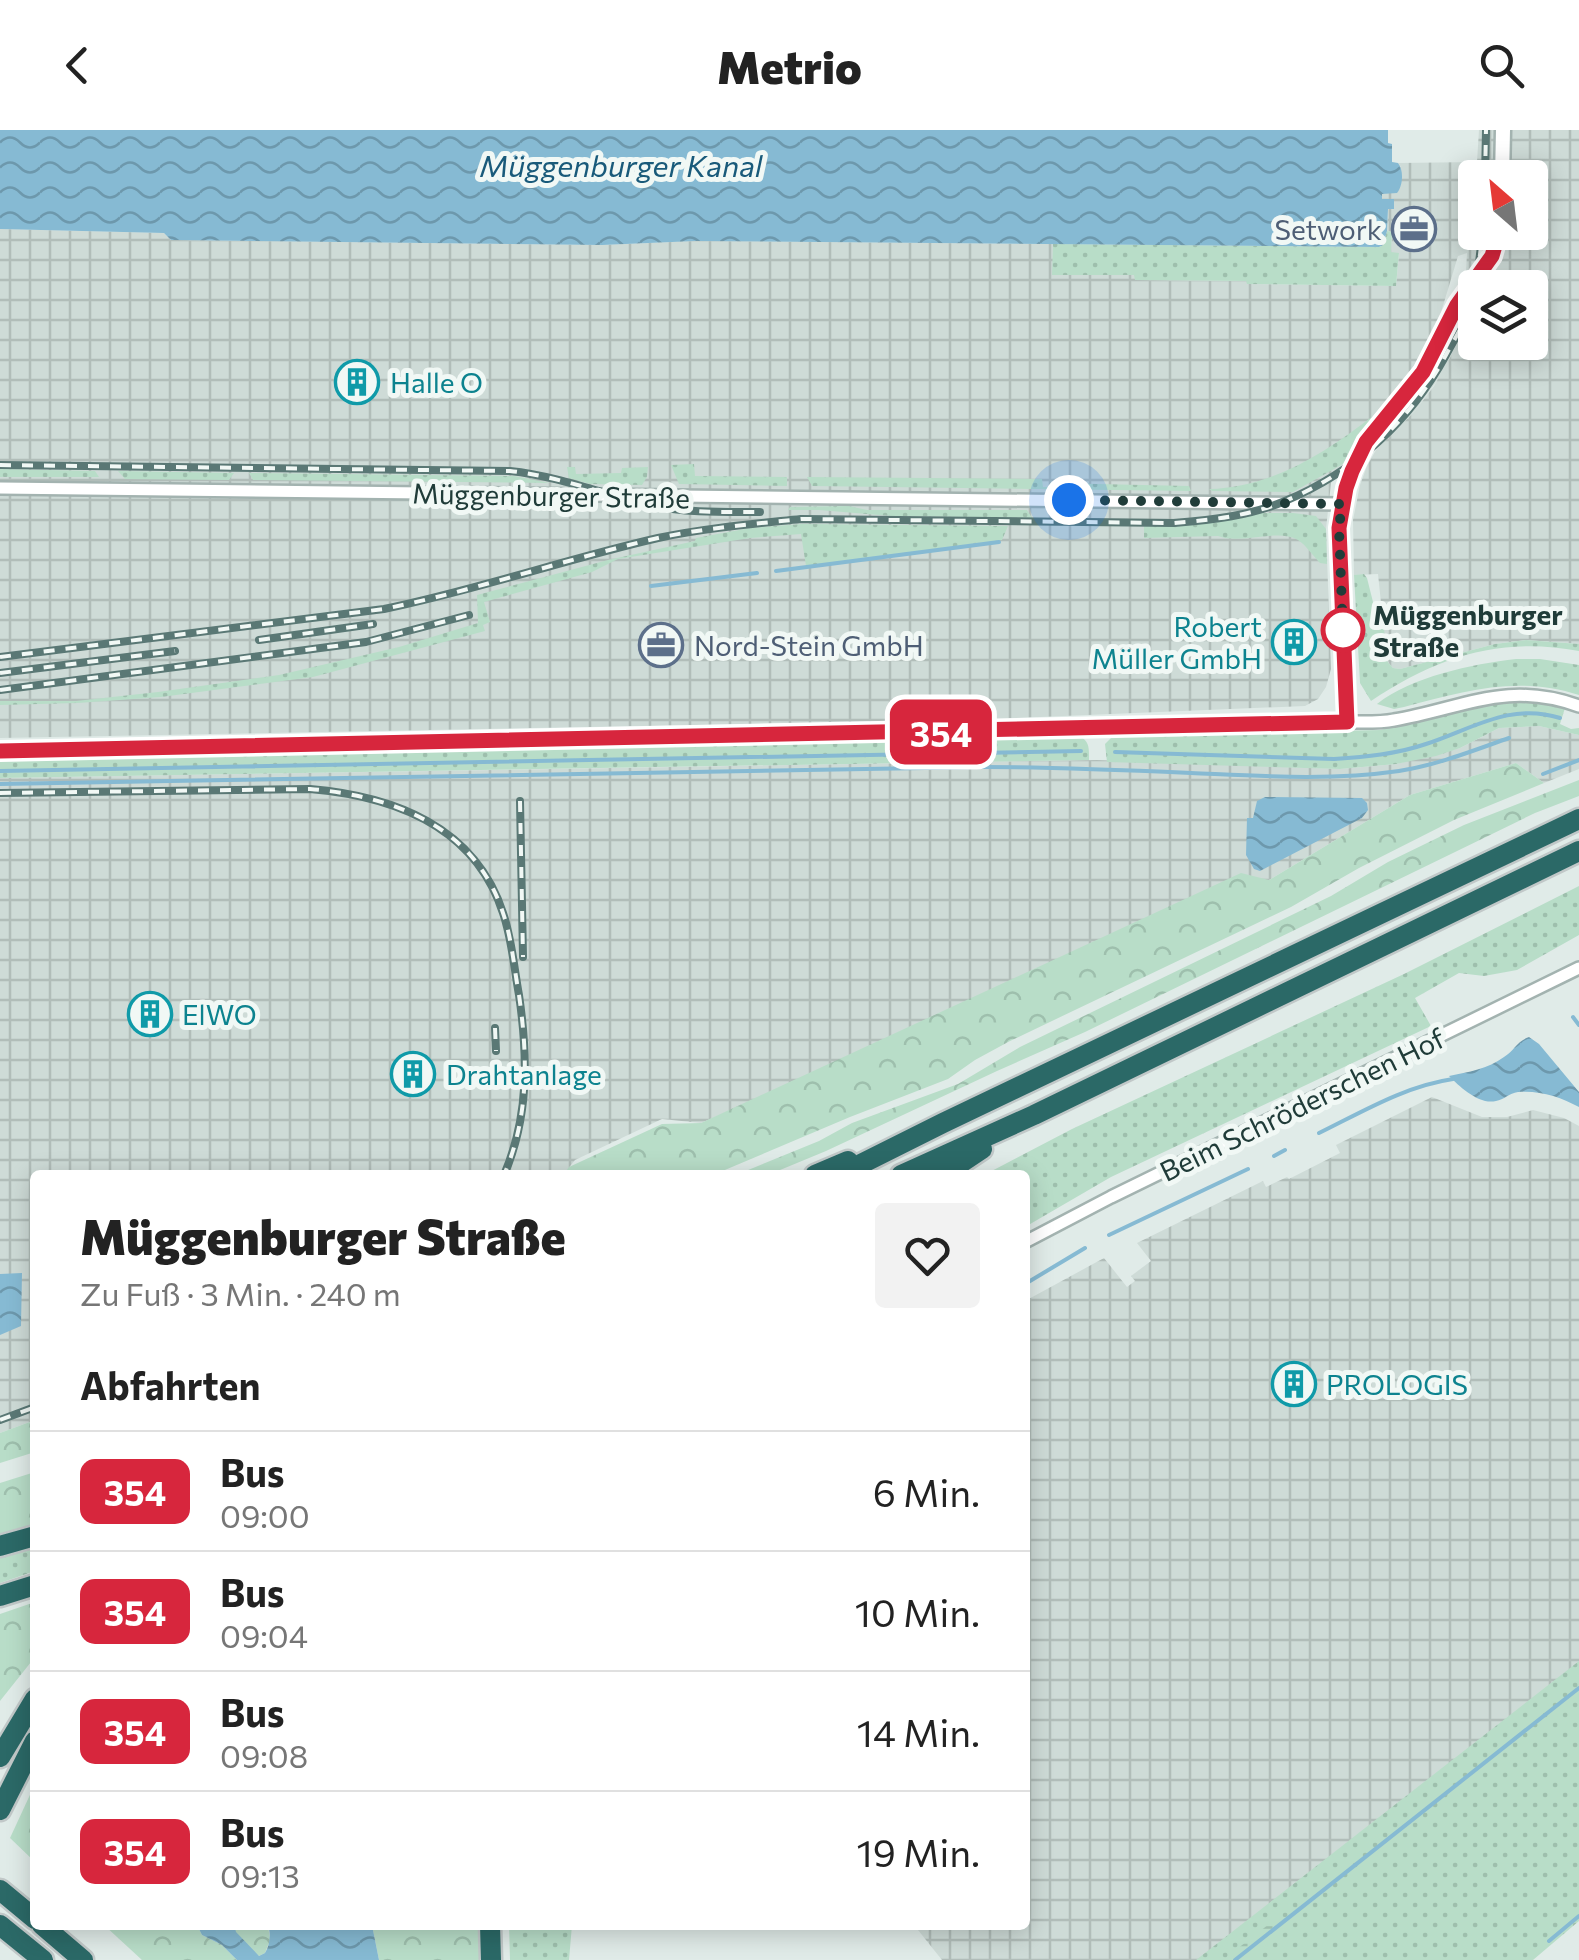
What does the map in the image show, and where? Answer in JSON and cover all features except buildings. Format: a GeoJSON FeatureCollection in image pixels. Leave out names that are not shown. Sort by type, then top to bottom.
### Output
{"type":"FeatureCollection","features":[{"type":"Feature","properties":{"kind":"highway"},"geometry":{"type":"LineString","coordinates":[[849,1170],[1579,819]]}},
{"type":"Feature","properties":{"kind":"highway"},"geometry":{"type":"LineString","coordinates":[[912,1170],[1579,851]]}},
{"type":"Feature","properties":{"kind":"highway"},"geometry":{"type":"LineString","coordinates":[[950,1170],[1034,1114]]}},
{"type":"Feature","properties":{"kind":"highway"},"geometry":{"type":"LineString","coordinates":[[827,1170],[943,1123]]}},
{"type":"Feature","properties":{"kind":"highway"},"geometry":{"type":"LineString","coordinates":[[0,1546],[30,1537]]}},
{"type":"Feature","properties":{"kind":"highway"},"geometry":{"type":"LineString","coordinates":[[0,1596],[30,1587]]}},
{"type":"Feature","properties":{"kind":"highway"},"geometry":{"type":"LineString","coordinates":[[0,1756],[30,1708]]}},
{"type":"Feature","properties":{"kind":"highway"},"geometry":{"type":"LineString","coordinates":[[0,1810],[30,1752]]}},
{"type":"Feature","properties":{"kind":"highway"},"geometry":{"type":"LineString","coordinates":[[0,1890],[30,1915]]}},
{"type":"Feature","properties":{"kind":"highway"},"geometry":{"type":"LineString","coordinates":[[0,1924],[43,1960]]}},
{"type":"Feature","properties":{"kind":"highway"},"geometry":{"type":"LineString","coordinates":[[48,1930],[84,1960]]}},
{"type":"Feature","properties":{"kind":"highway"},"geometry":{"type":"LineString","coordinates":[[490,1930],[491,1960]]}},
{"type":"Feature","properties":{"kind":"street"},"geometry":{"type":"LineString","coordinates":[[1502,160],[1503,130]]}},
{"type":"Feature","properties":{"kind":"street"},"geometry":{"type":"LineString","coordinates":[[1347,722],[1339,528],[1352,471],[1366,442],[1423,372],[1457,305],[1494,250]]}},
{"type":"Feature","properties":{"kind":"street","name":"Müggenburger Straße"},"geometry":{"type":"LineString","coordinates":[[0,488],[1342,504]]}},
{"type":"Feature","properties":{"kind":"street"},"geometry":{"type":"LineString","coordinates":[[0,750],[1347,722],[1394,720],[1510,694],[1540,696],[1579,706]]}},
{"type":"Feature","properties":{"kind":"street","name":"Beim Schröderschen Hof"},"geometry":{"type":"LineString","coordinates":[[1030,1239],[1579,968]]}},
{"type":"Feature","properties":{"kind":"shaded area"},"geometry":{"type":"Polygon","coordinates":[[[1479,130],[1579,130],[1579,644],[1526,640],[1495,644],[1393,668],[1387,661],[1378,574],[1354,575],[1353,520],[1367,466],[1376,450],[1434,386],[1458,344],[1458,360],[1548,360],[1548,270],[1466,270],[1467,253],[1458,256],[1439,319],[1414,366],[1359,434],[1331,483],[1326,529],[1331,669],[1318,699],[1305,706],[968,720],[0,738],[0,229],[164,233],[171,240],[602,245],[695,241],[1053,244],[1053,275],[1396,286],[1399,254],[1391,253],[1392,232],[1387,231],[1388,209],[1394,199],[1382,199],[1382,193],[1397,193],[1401,167],[1398,163],[1458,162],[1458,250],[1548,250],[1548,160],[1477,160],[1479,130]]]}},
{"type":"Feature","properties":{"kind":"shaded area"},"geometry":{"type":"Polygon","coordinates":[[[1458,318],[1458,347],[1449,364],[1415,411],[1376,450],[1384,431],[1444,350],[1458,318]]]}},
{"type":"Feature","properties":{"kind":"shaded area"},"geometry":{"type":"Polygon","coordinates":[[[1539,726],[1579,735],[1579,769],[1544,783],[1516,763],[1410,795],[1269,880],[701,1123],[662,1119],[575,1160],[567,1170],[30,1170],[30,1422],[0,1433],[0,778],[1097,760],[1340,769],[1396,764],[1460,748],[1499,728],[1539,726]]]}},
{"type":"Feature","properties":{"kind":"shaded area"},"geometry":{"type":"Polygon","coordinates":[[[1432,1097],[1482,1117],[1507,1117],[1533,1110],[1579,1126],[1579,1666],[1204,1960],[942,1960],[918,1930],[1030,1930],[1030,1298],[1104,1258],[1127,1287],[1135,1281],[1131,1276],[1151,1261],[1137,1243],[1263,1181],[1266,1187],[1289,1179],[1340,1153],[1336,1145],[1432,1097]]]}},
{"type":"Feature","properties":{"kind":"green space"},"geometry":{"type":"Polygon","coordinates":[[[1387,231],[1392,232],[1391,252],[1399,253],[1396,286],[1052,275],[1053,244],[1379,247],[1387,231]]]}},
{"type":"Feature","properties":{"kind":"green space"},"geometry":{"type":"Polygon","coordinates":[[[1373,416],[1343,464],[1293,492],[1209,489],[1255,482],[1297,466],[1373,416]]]}},
{"type":"Feature","properties":{"kind":"green space"},"geometry":{"type":"Polygon","coordinates":[[[694,464],[695,476],[787,477],[787,486],[679,484],[671,465],[694,464]]]}},
{"type":"Feature","properties":{"kind":"green space"},"geometry":{"type":"Polygon","coordinates":[[[567,467],[575,467],[576,474],[621,473],[622,468],[648,467],[642,485],[590,484],[569,478],[567,467]]]}},
{"type":"Feature","properties":{"kind":"green space"},"geometry":{"type":"Polygon","coordinates":[[[0,469],[95,471],[99,477],[0,477],[0,469]]]}},
{"type":"Feature","properties":{"kind":"green space"},"geometry":{"type":"Polygon","coordinates":[[[118,471],[234,473],[229,480],[125,479],[118,471]]]}},
{"type":"Feature","properties":{"kind":"green space"},"geometry":{"type":"Polygon","coordinates":[[[249,473],[514,476],[550,483],[253,480],[249,473]]]}},
{"type":"Feature","properties":{"kind":"green space"},"geometry":{"type":"Polygon","coordinates":[[[807,477],[1042,479],[1043,487],[1050,487],[1050,483],[1189,486],[1191,491],[812,486],[807,477]]]}},
{"type":"Feature","properties":{"kind":"green space"},"geometry":{"type":"Polygon","coordinates":[[[849,506],[867,510],[1027,510],[1032,518],[788,510],[849,506]]]}},
{"type":"Feature","properties":{"kind":"green space"},"geometry":{"type":"Polygon","coordinates":[[[1257,513],[1316,516],[1326,529],[1327,564],[1320,563],[1301,542],[1289,537],[1144,538],[1144,526],[1212,523],[1257,513]]]}},
{"type":"Feature","properties":{"kind":"green space"},"geometry":{"type":"Polygon","coordinates":[[[802,524],[1008,526],[1002,540],[806,566],[801,534],[618,559],[592,572],[484,602],[490,622],[483,625],[485,631],[313,677],[161,697],[0,705],[0,701],[76,701],[279,675],[399,647],[478,623],[477,595],[696,538],[802,524]]]}},
{"type":"Feature","properties":{"kind":"green space"},"geometry":{"type":"Polygon","coordinates":[[[1364,574],[1376,614],[1383,617],[1387,661],[1393,668],[1526,640],[1579,644],[1579,651],[1522,646],[1470,654],[1420,673],[1371,701],[1360,683],[1354,575],[1364,574]]]}},
{"type":"Feature","properties":{"kind":"green space"},"geometry":{"type":"Polygon","coordinates":[[[1516,659],[1579,665],[1579,695],[1513,686],[1469,691],[1394,709],[1377,704],[1424,679],[1516,659]]]}},
{"type":"Feature","properties":{"kind":"green space"},"geometry":{"type":"Polygon","coordinates":[[[1525,701],[1565,708],[1560,724],[1579,728],[1579,735],[1539,726],[1499,728],[1436,756],[1340,769],[1107,762],[1105,744],[1113,736],[1380,730],[1485,705],[1525,701]]]}},
{"type":"Feature","properties":{"kind":"green space"},"geometry":{"type":"Polygon","coordinates":[[[1080,736],[1087,743],[1089,760],[0,778],[0,756],[1080,736]]]}},
{"type":"Feature","properties":{"kind":"green space"},"geometry":{"type":"Polygon","coordinates":[[[1516,763],[1544,783],[1454,820],[1291,907],[1010,1041],[948,1079],[725,1170],[567,1170],[662,1124],[701,1123],[1241,873],[1269,880],[1410,795],[1516,763]]]}},
{"type":"Feature","properties":{"kind":"green space"},"geometry":{"type":"Polygon","coordinates":[[[1579,780],[1579,796],[1535,813],[1085,1032],[780,1170],[748,1170],[852,1123],[958,1084],[1020,1047],[1331,896],[1388,862],[1464,825],[1579,780]]]}},
{"type":"Feature","properties":{"kind":"green space"},"geometry":{"type":"Polygon","coordinates":[[[1579,886],[1579,935],[1517,970],[1484,976],[1459,973],[1415,998],[1431,1026],[1111,1177],[1030,1224],[1030,1170],[994,1170],[1072,1129],[1404,974],[1579,886]]]}},
{"type":"Feature","properties":{"kind":"green space"},"geometry":{"type":"Polygon","coordinates":[[[30,1422],[30,1454],[0,1463],[0,1433],[30,1422]]]}},
{"type":"Feature","properties":{"kind":"green space"},"geometry":{"type":"Polygon","coordinates":[[[30,1474],[30,1528],[0,1537],[0,1483],[30,1474]]]}},
{"type":"Feature","properties":{"kind":"green space"},"geometry":{"type":"Polygon","coordinates":[[[30,1542],[30,1573],[0,1583],[0,1551],[30,1542]]]}},
{"type":"Feature","properties":{"kind":"green space"},"geometry":{"type":"Polygon","coordinates":[[[30,1604],[30,1663],[0,1701],[0,1614],[30,1604]]]}},
{"type":"Feature","properties":{"kind":"green space"},"geometry":{"type":"Polygon","coordinates":[[[1579,1661],[1579,1921],[1533,1960],[1196,1960],[1579,1661]]]}},
{"type":"Feature","properties":{"kind":"green space"},"geometry":{"type":"Polygon","coordinates":[[[30,1795],[30,1857],[10,1838],[30,1795]]]}},
{"type":"Feature","properties":{"kind":"green space"},"geometry":{"type":"Polygon","coordinates":[[[1298,1913],[1286,1930],[1248,1960],[1223,1960],[1273,1921],[1298,1913]]]}},
{"type":"Feature","properties":{"kind":"green space"},"geometry":{"type":"Polygon","coordinates":[[[109,1930],[200,1930],[237,1960],[142,1960],[109,1930]]]}},
{"type":"Feature","properties":{"kind":"green space"},"geometry":{"type":"Polygon","coordinates":[[[269,1930],[265,1953],[259,1956],[235,1932],[269,1930]]]}},
{"type":"Feature","properties":{"kind":"green space"},"geometry":{"type":"Polygon","coordinates":[[[373,1930],[482,1930],[481,1960],[379,1960],[373,1930]]]}},
{"type":"Feature","properties":{"kind":"green space"},"geometry":{"type":"Polygon","coordinates":[[[509,1930],[572,1930],[569,1960],[510,1960],[509,1930]]]}},
{"type":"Feature","properties":{"kind":"water","name":"Müggenburger Kanal"},"geometry":{"type":"Polygon","coordinates":[[[0,130],[1388,130],[1392,162],[1400,166],[1402,178],[1397,193],[1382,194],[1382,199],[1394,199],[1394,209],[1388,209],[1387,231],[1379,247],[171,240],[164,233],[0,229],[0,130]]]}},
{"type":"Feature","properties":{"kind":"water"},"geometry":{"type":"Polygon","coordinates":[[[1265,797],[1362,798],[1368,810],[1362,818],[1260,871],[1254,869],[1246,855],[1247,818],[1253,818],[1257,801],[1265,797]]]}},
{"type":"Feature","properties":{"kind":"water"},"geometry":{"type":"Polygon","coordinates":[[[1529,1037],[1579,1092],[1579,1107],[1534,1092],[1515,1093],[1490,1102],[1470,1094],[1449,1076],[1491,1064],[1529,1037]]]}},
{"type":"Feature","properties":{"kind":"water"},"geometry":{"type":"Polygon","coordinates":[[[22,1273],[21,1326],[0,1335],[0,1274],[22,1273]]]}},
{"type":"Feature","properties":{"kind":"water"},"geometry":{"type":"Polygon","coordinates":[[[200,1930],[235,1930],[259,1956],[268,1946],[269,1930],[373,1930],[379,1960],[237,1960],[222,1945],[200,1930]]]}},
{"type":"Feature","properties":{"kind":"waterway"},"geometry":{"type":"LineString","coordinates":[[776,571],[999,542]]}},
{"type":"Feature","properties":{"kind":"waterway"},"geometry":{"type":"LineString","coordinates":[[651,586],[757,573]]}},
{"type":"Feature","properties":{"kind":"waterway"},"geometry":{"type":"LineString","coordinates":[[1115,752],[1334,759],[1415,747],[1508,715],[1560,718]]}},
{"type":"Feature","properties":{"kind":"waterway"},"geometry":{"type":"LineString","coordinates":[[0,784],[984,767],[1321,777],[1413,768],[1509,738]]}},
{"type":"Feature","properties":{"kind":"waterway"},"geometry":{"type":"LineString","coordinates":[[0,771],[1081,751]]}},
{"type":"Feature","properties":{"kind":"waterway"},"geometry":{"type":"LineString","coordinates":[[1543,774],[1579,760]]}},
{"type":"Feature","properties":{"kind":"waterway"},"geometry":{"type":"LineString","coordinates":[[1573,1017],[1579,1025]]}},
{"type":"Feature","properties":{"kind":"waterway"},"geometry":{"type":"LineString","coordinates":[[1319,1133],[1401,1094],[1453,1079]]}},
{"type":"Feature","properties":{"kind":"waterway"},"geometry":{"type":"LineString","coordinates":[[1274,1156],[1285,1150]]}},
{"type":"Feature","properties":{"kind":"waterway"},"geometry":{"type":"LineString","coordinates":[[1109,1235],[1248,1169]]}},
{"type":"Feature","properties":{"kind":"waterway"},"geometry":{"type":"LineString","coordinates":[[1030,1281],[1085,1248]]}},
{"type":"Feature","properties":{"kind":"waterway"},"geometry":{"type":"LineString","coordinates":[[1235,1960],[1579,1688]]}},
{"type":"Feature","properties":{"kind":"waterway"},"geometry":{"type":"LineString","coordinates":[[1549,1941],[1579,1916]]}},
{"type":"Feature","properties":{"kind":"railway"},"geometry":{"type":"LineString","coordinates":[[1485,160],[1486,130]]}},
{"type":"Feature","properties":{"kind":"railway"},"geometry":{"type":"LineString","coordinates":[[0,657],[384,609],[658,538],[729,527],[801,519],[1174,523],[1258,510],[1335,475],[1378,442],[1416,402],[1470,308],[1481,250]]}},
{"type":"Feature","properties":{"kind":"railway"},"geometry":{"type":"LineString","coordinates":[[0,465],[510,471],[663,508],[760,512]]}},
{"type":"Feature","properties":{"kind":"railway"},"geometry":{"type":"LineString","coordinates":[[0,690],[366,642],[469,615]]}},
{"type":"Feature","properties":{"kind":"railway"},"geometry":{"type":"LineString","coordinates":[[259,640],[373,624]]}},
{"type":"Feature","properties":{"kind":"railway"},"geometry":{"type":"LineString","coordinates":[[0,673],[175,651]]}},
{"type":"Feature","properties":{"kind":"railway"},"geometry":{"type":"LineString","coordinates":[[0,793],[310,789],[400,808],[452,837],[490,883],[511,943],[524,1041],[524,1086],[518,1131],[506,1170]]}},
{"type":"Feature","properties":{"kind":"railway"},"geometry":{"type":"LineString","coordinates":[[520,801],[523,957]]}},
{"type":"Feature","properties":{"kind":"railway"},"geometry":{"type":"LineString","coordinates":[[495,1028],[496,1051]]}},
{"type":"Feature","properties":{"kind":"railway"},"geometry":{"type":"LineString","coordinates":[[0,1420],[30,1409]]}},
{"type":"Feature","properties":{"kind":"bus line","name":"354"},"geometry":{"type":"LineString","coordinates":[[0,751],[1347,722],[1339,528],[1346,488],[1366,442],[1423,372],[1457,305],[1494,250]]}},
{"type":"Feature","properties":{"kind":"place","name":"Setwork"},"geometry":{"type":"Point","coordinates":[1414,229]}},
{"type":"Feature","properties":{"kind":"place","name":"Halle O"},"geometry":{"type":"Point","coordinates":[357,382]}},
{"type":"Feature","properties":{"kind":"place","name":"Müggenburger Straße"},"geometry":{"type":"Point","coordinates":[1343,630]}},
{"type":"Feature","properties":{"kind":"place","name":"Robert Müller GmbH"},"geometry":{"type":"Point","coordinates":[1294,642]}},
{"type":"Feature","properties":{"kind":"place","name":"Nord-Stein GmbH"},"geometry":{"type":"Point","coordinates":[661,645]}},
{"type":"Feature","properties":{"kind":"place","name":"ElWO"},"geometry":{"type":"Point","coordinates":[150,1014]}},
{"type":"Feature","properties":{"kind":"place","name":"Drahtanlage"},"geometry":{"type":"Point","coordinates":[413,1074]}},
{"type":"Feature","properties":{"kind":"place","name":"PROLOGIS"},"geometry":{"type":"Point","coordinates":[1294,1384]}},
{"type":"Feature","properties":{"kind":"route"},"geometry":{"type":"LineString","coordinates":[[1069,500],[1342,504],[1339,528],[1343,630]]}}]}
